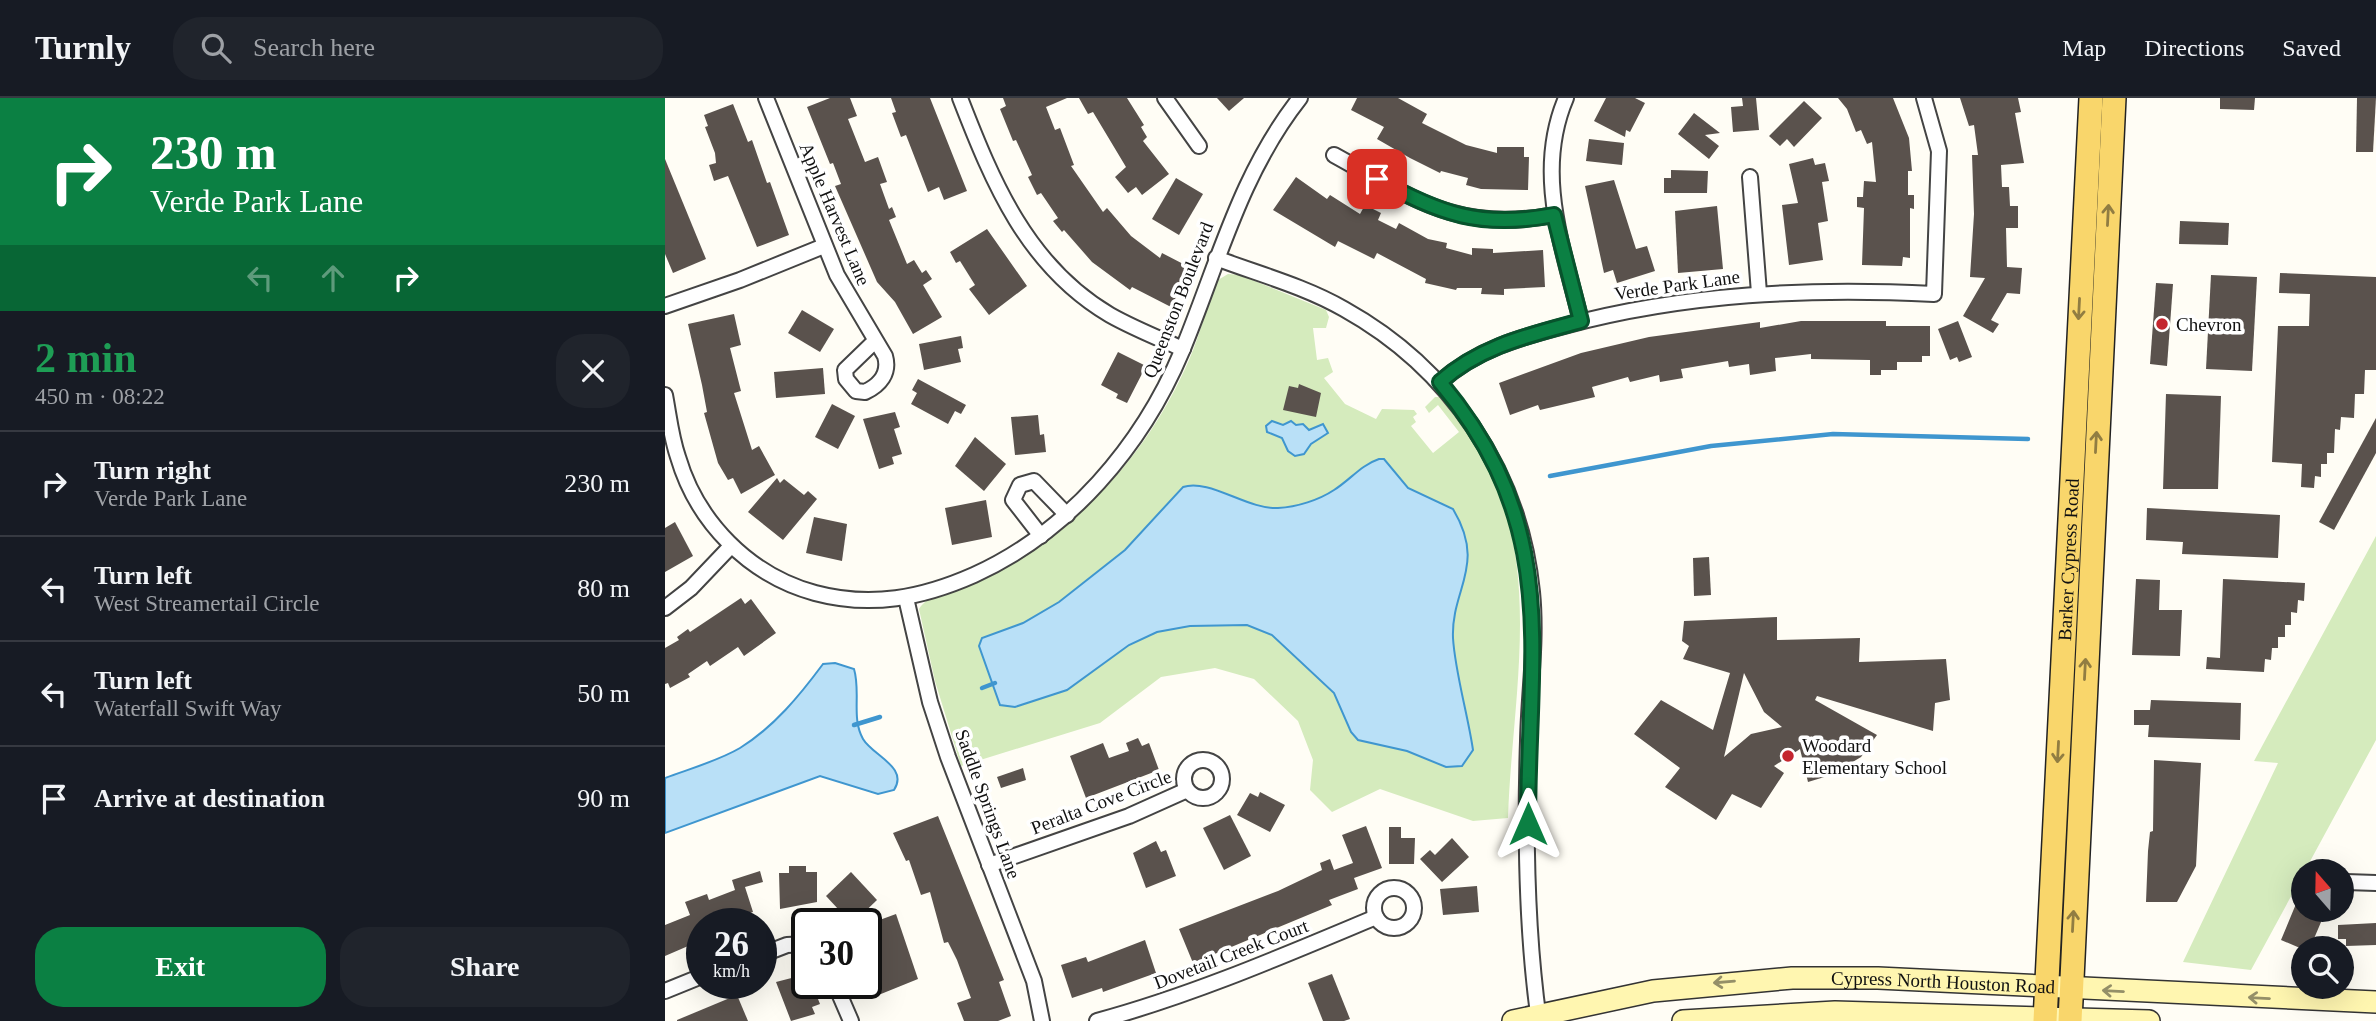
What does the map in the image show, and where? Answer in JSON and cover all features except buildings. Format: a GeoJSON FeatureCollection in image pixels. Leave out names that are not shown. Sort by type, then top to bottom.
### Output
{"type":"FeatureCollection","features":[{"type":"Feature","properties":{"kind":"main road","name":"Barker Cypress Road"},"geometry":{"type":"LineString","coordinates":[[2070,1019],[2083,712],[2091,98]]}},
{"type":"Feature","properties":{"kind":"main road","name":"Barker Cypress Road"},"geometry":{"type":"LineString","coordinates":[[2045,1018],[2060,712],[2089,342],[2114,98]]}},
{"type":"Feature","properties":{"kind":"main road"},"geometry":{"type":"LineString","coordinates":[[2089,132],[2112,134]]}},
{"type":"Feature","properties":{"kind":"main road"},"geometry":{"type":"LineString","coordinates":[[2060,712],[2083,712]]}},
{"type":"Feature","properties":{"kind":"main road"},"geometry":{"type":"LineString","coordinates":[[1792,978],[1793,1012]]}},
{"type":"Feature","properties":{"kind":"main road","name":"Cypress North Houston Road"},"geometry":{"type":"LineString","coordinates":[[1513,1021],[1538,1018],[1611,998],[1699,985],[1792,978],[1878,978],[2070,989],[2313,1011],[2376,1002]]}},
{"type":"Feature","properties":{"kind":"main road","name":"Cypress North Houston Road"},"geometry":{"type":"LineString","coordinates":[[1683,1021],[1793,1012],[2149,1021]]}},
{"type":"Feature","properties":{"kind":"street","name":"Apple Harvest Lane"},"geometry":{"type":"LineString","coordinates":[[767,98],[824,246],[875,341]]}},
{"type":"Feature","properties":{"kind":"street"},"geometry":{"type":"LineString","coordinates":[[960,98],[1000,197],[1038,254],[1061,278],[1107,313],[1182,349]]}},
{"type":"Feature","properties":{"kind":"street"},"geometry":{"type":"LineString","coordinates":[[1165,98],[1199,146]]}},
{"type":"Feature","properties":{"kind":"street","name":"Queenston Boulevard"},"geometry":{"type":"LineString","coordinates":[[665,395],[677,456],[686,480],[705,515],[731,546],[774,576],[810,592],[860,601],[906,598],[990,568],[1041,536],[1067,515],[1123,453],[1148,419],[1182,349],[1253,169],[1300,98]]}},
{"type":"Feature","properties":{"kind":"street"},"geometry":{"type":"LineString","coordinates":[[1566,98],[1552,147],[1554,215],[1581,321]]}},
{"type":"Feature","properties":{"kind":"street","name":"Verde Park Lane"},"geometry":{"type":"LineString","coordinates":[[1440,382],[1459,364],[1482,352],[1581,321],[1651,305],[1759,293],[1845,290],[1934,294],[1939,151],[1924,98]]}},
{"type":"Feature","properties":{"kind":"street"},"geometry":{"type":"LineString","coordinates":[[1333,155],[1446,213],[1504,222],[1554,215]]}},
{"type":"Feature","properties":{"kind":"street"},"geometry":{"type":"LineString","coordinates":[[1750,177],[1759,293]]}},
{"type":"Feature","properties":{"kind":"street"},"geometry":{"type":"LineString","coordinates":[[665,306],[740,280],[824,246]]}},
{"type":"Feature","properties":{"kind":"street"},"geometry":{"type":"LineString","coordinates":[[1216,258],[1343,308],[1388,336],[1440,382],[1475,428],[1497,466],[1513,502],[1527,558],[1533,636],[1528,740],[1528,880],[1538,1018]]}},
{"type":"Feature","properties":{"kind":"street"},"geometry":{"type":"LineString","coordinates":[[1041,536],[1013,500],[1020,485],[1034,481],[1067,515]]}},
{"type":"Feature","properties":{"kind":"street"},"geometry":{"type":"LineString","coordinates":[[665,608],[691,588],[731,546]]}},
{"type":"Feature","properties":{"kind":"street","name":"Saddle Springs Lane"},"geometry":{"type":"LineString","coordinates":[[906,598],[930,702],[1034,981],[1042,1021]]}},
{"type":"Feature","properties":{"kind":"street","name":"Peralta Cove Circle"},"geometry":{"type":"LineString","coordinates":[[989,865],[1129,816],[1187,790]]}},
{"type":"Feature","properties":{"kind":"street"},"geometry":{"type":"LineString","coordinates":[[2354,882],[2376,883]]}},
{"type":"Feature","properties":{"kind":"street","name":"Dovetail Creek Court"},"geometry":{"type":"LineString","coordinates":[[1097,1021],[1140,1009],[1259,965],[1376,917]]}},
{"type":"Feature","properties":{"kind":"street"},"geometry":{"type":"LineString","coordinates":[[665,991],[686,982]]}},
{"type":"Feature","properties":{"kind":"street"},"geometry":{"type":"LineString","coordinates":[[841,999],[851,1021]]}},
{"type":"Feature","properties":{"kind":"green space"},"geometry":{"type":"Polygon","coordinates":[[[1228,274],[1240,275],[1326,310],[1329,317],[1326,328],[1313,328],[1317,360],[1328,358],[1333,372],[1324,378],[1345,404],[1376,419],[1382,409],[1414,410],[1417,414],[1413,417],[1416,422],[1411,426],[1433,453],[1459,432],[1438,405],[1429,413],[1425,407],[1435,397],[1440,397],[1455,412],[1475,443],[1497,487],[1511,532],[1518,579],[1518,674],[1508,818],[1473,821],[1380,789],[1332,812],[1310,790],[1313,760],[1298,721],[1254,679],[1215,668],[1161,677],[1100,723],[961,766],[935,681],[919,609],[928,600],[986,575],[1035,547],[1067,523],[1110,483],[1129,461],[1162,412],[1189,360],[1218,280],[1228,274]]]}},
{"type":"Feature","properties":{"kind":"green space"},"geometry":{"type":"Polygon","coordinates":[[[2376,536],[2376,740],[2311,859],[2291,859],[2291,896],[2251,970],[2183,962],[2278,763],[2254,761],[2376,536]]]}},
{"type":"Feature","properties":{"kind":"water"},"geometry":{"type":"Polygon","coordinates":[[[1272,421],[1283,425],[1291,421],[1296,425],[1303,424],[1309,430],[1323,424],[1328,433],[1311,444],[1304,454],[1295,456],[1288,451],[1282,438],[1267,432],[1266,426],[1272,421]]]}},
{"type":"Feature","properties":{"kind":"water"},"geometry":{"type":"Polygon","coordinates":[[[1379,459],[1384,459],[1408,488],[1453,509],[1463,529],[1467,562],[1454,620],[1453,638],[1473,750],[1462,766],[1446,767],[1407,751],[1358,740],[1351,732],[1334,693],[1272,635],[1247,625],[1190,626],[1157,632],[1129,645],[1067,690],[1015,707],[1000,705],[979,646],[982,638],[1023,623],[1059,602],[1125,550],[1183,487],[1205,487],[1266,507],[1285,507],[1328,494],[1379,459]]]}},
{"type":"Feature","properties":{"kind":"water"},"geometry":{"type":"Polygon","coordinates":[[[835,663],[854,669],[859,731],[868,745],[893,768],[897,775],[894,790],[878,794],[820,776],[665,833],[665,778],[722,757],[752,740],[786,710],[823,664],[835,663]]]}},
{"type":"Feature","properties":{"kind":"waterway"},"geometry":{"type":"LineString","coordinates":[[1550,476],[1711,446],[1833,434],[2028,439]]}},
{"type":"Feature","properties":{"kind":"waterway"},"geometry":{"type":"LineString","coordinates":[[982,688],[995,683]]}},
{"type":"Feature","properties":{"kind":"waterway"},"geometry":{"type":"LineString","coordinates":[[854,725],[880,717]]}},
{"type":"Feature","properties":{"kind":"place","name":"Chevron"},"geometry":{"type":"Point","coordinates":[2162,324]}},
{"type":"Feature","properties":{"kind":"place","name":"Woodard Elementary School"},"geometry":{"type":"Point","coordinates":[1788,756]}},
{"type":"Feature","properties":{"kind":"route"},"geometry":{"type":"LineString","coordinates":[[1377,179],[1422,203],[1474,220],[1504,222],[1554,215],[1581,321],[1482,352],[1459,364],[1440,382],[1482,437],[1513,502],[1525,544],[1532,594],[1533,636],[1528,740],[1528,824]]}}]}
